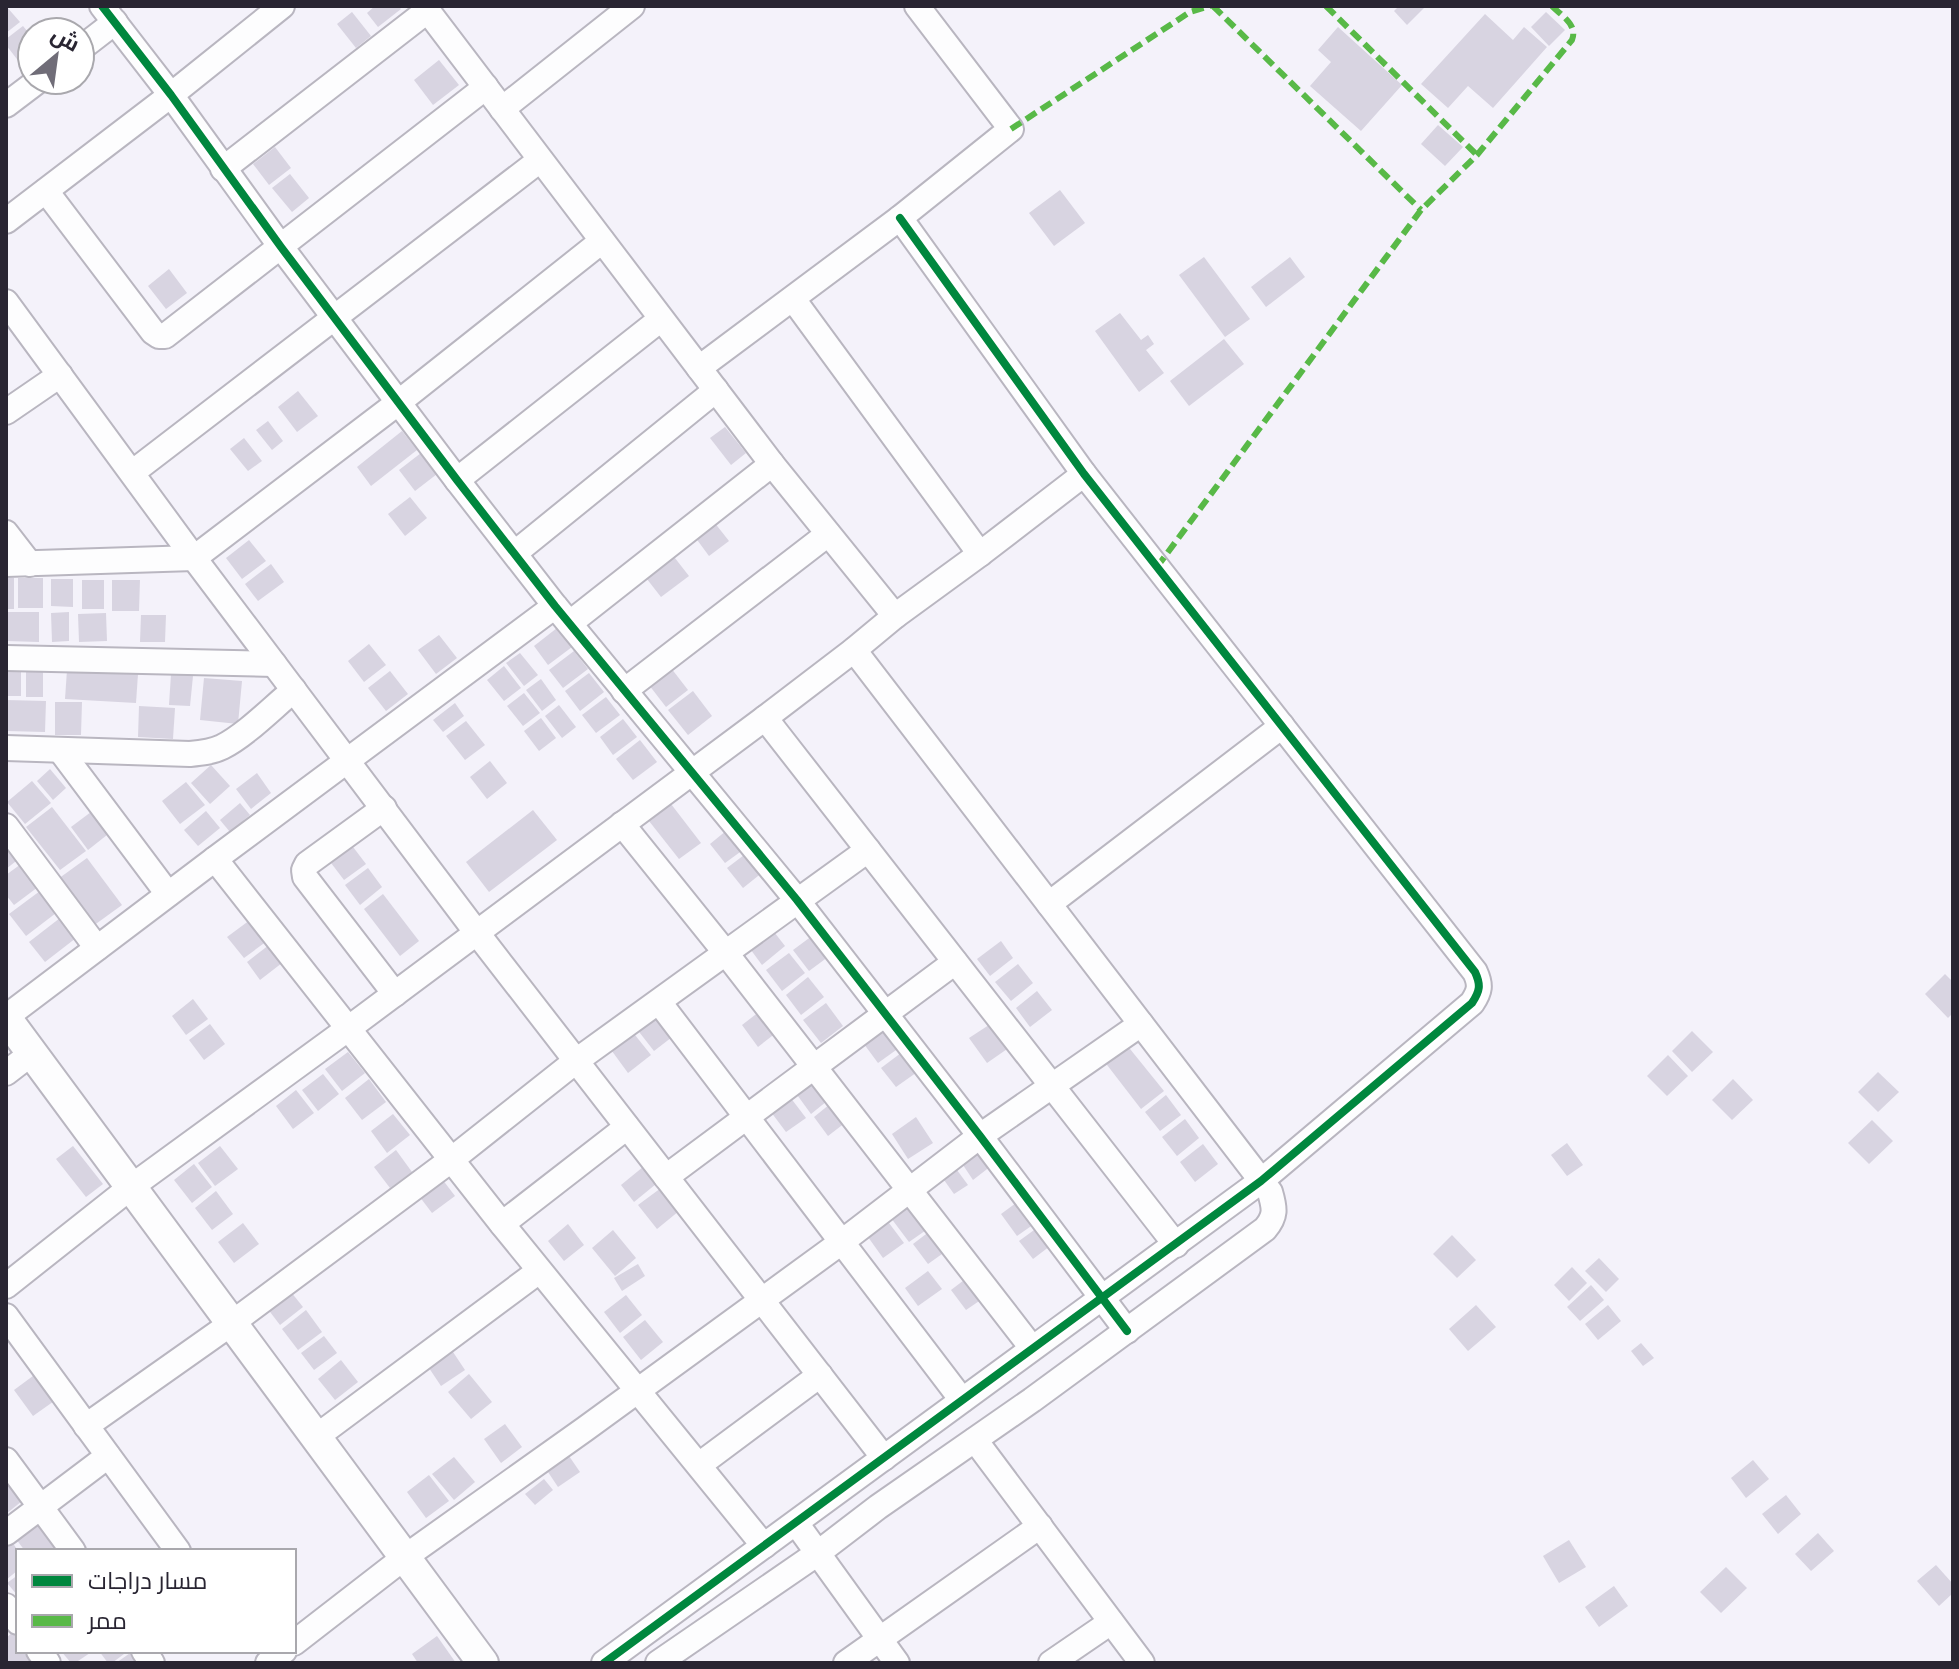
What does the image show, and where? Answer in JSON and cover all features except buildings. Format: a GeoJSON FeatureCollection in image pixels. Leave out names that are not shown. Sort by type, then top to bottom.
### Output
{"type":"FeatureCollection","features":[{"type":"Feature","properties":{"kind":"street"},"geometry":{"type":"LineString","coordinates":[[502,109],[632,6]]}},
{"type":"Feature","properties":{"kind":"street"},"geometry":{"type":"LineString","coordinates":[[699,368],[900,218],[1011,129],[917,6]]}},
{"type":"Feature","properties":{"kind":"street"},"geometry":{"type":"LineString","coordinates":[[223,169],[426,8],[772,464],[895,616]]}},
{"type":"Feature","properties":{"kind":"street"},"geometry":{"type":"LineString","coordinates":[[6,221],[171,95],[273,9]]}},
{"type":"Feature","properties":{"kind":"street"},"geometry":{"type":"LineString","coordinates":[[96,30],[109,14],[457,480],[624,691],[797,900],[1127,1331]]}},
{"type":"Feature","properties":{"kind":"street"},"geometry":{"type":"LineString","coordinates":[[46,191],[153,332],[165,336],[486,87]]}},
{"type":"Feature","properties":{"kind":"street"},"geometry":{"type":"LineString","coordinates":[[133,472],[540,160]]}},
{"type":"Feature","properties":{"kind":"street"},"geometry":{"type":"LineString","coordinates":[[604,1663],[1261,1181],[1472,1003],[1479,993],[1480,983],[1475,972],[1084,474],[900,218]]}},
{"type":"Feature","properties":{"kind":"street"},"geometry":{"type":"LineString","coordinates":[[6,533],[18,564],[194,558],[399,402],[602,241]]}},
{"type":"Feature","properties":{"kind":"street"},"geometry":{"type":"LineString","coordinates":[[793,299],[980,554]]}},
{"type":"Feature","properties":{"kind":"street"},"geometry":{"type":"LineString","coordinates":[[6,302],[194,558],[477,933],[884,1458]]}},
{"type":"Feature","properties":{"kind":"street"},"geometry":{"type":"LineString","coordinates":[[457,480],[661,319]]}},
{"type":"Feature","properties":{"kind":"street"},"geometry":{"type":"LineString","coordinates":[[6,412],[60,375]]}},
{"type":"Feature","properties":{"kind":"street"},"geometry":{"type":"LineString","coordinates":[[515,553],[716,390]]}},
{"type":"Feature","properties":{"kind":"street"},"geometry":{"type":"LineString","coordinates":[[483,1663],[6,1018],[348,761],[563,614],[772,464]]}},
{"type":"Feature","properties":{"kind":"street"},"geometry":{"type":"LineString","coordinates":[[6,1286],[131,1187],[765,718],[1084,474]]}},
{"type":"Feature","properties":{"kind":"street"},"geometry":{"type":"LineString","coordinates":[[624,691],[828,534]]}},
{"type":"Feature","properties":{"kind":"street"},"geometry":{"type":"LineString","coordinates":[[658,1663],[818,1553],[1127,1331],[1265,1229],[1272,1220],[1274,1203],[1270,1192],[854,650]]}},
{"type":"Feature","properties":{"kind":"street"},"geometry":{"type":"LineString","coordinates":[[6,658],[274,664]]}},
{"type":"Feature","properties":{"kind":"street"},"geometry":{"type":"LineString","coordinates":[[6,748],[206,752],[233,740],[294,690]]}},
{"type":"Feature","properties":{"kind":"street"},"geometry":{"type":"LineString","coordinates":[[765,718],[1176,1245]]}},
{"type":"Feature","properties":{"kind":"street"},"geometry":{"type":"LineString","coordinates":[[1049,904],[1282,726]]}},
{"type":"Feature","properties":{"kind":"street"},"geometry":{"type":"LineString","coordinates":[[60,750],[168,894]]}},
{"type":"Feature","properties":{"kind":"street"},"geometry":{"type":"LineString","coordinates":[[384,808],[307,864],[304,870],[305,877],[395,994]]}},
{"type":"Feature","properties":{"kind":"street"},"geometry":{"type":"LineString","coordinates":[[622,824],[1032,1348]]}},
{"type":"Feature","properties":{"kind":"street"},"geometry":{"type":"LineString","coordinates":[[6,826],[97,948]]}},
{"type":"Feature","properties":{"kind":"street"},"geometry":{"type":"LineString","coordinates":[[86,1426],[232,1323],[451,1160],[576,1061],[868,850]]}},
{"type":"Feature","properties":{"kind":"street"},"geometry":{"type":"LineString","coordinates":[[215,859],[539,1271],[764,1546]]}},
{"type":"Feature","properties":{"kind":"street"},"geometry":{"type":"LineString","coordinates":[[666,1177],[955,962]]}},
{"type":"Feature","properties":{"kind":"street"},"geometry":{"type":"LineString","coordinates":[[659,1002],[962,1400]]}},
{"type":"Feature","properties":{"kind":"street"},"geometry":{"type":"LineString","coordinates":[[296,1641],[405,1557],[843,1241],[980,1136],[1141,1024]]}},
{"type":"Feature","properties":{"kind":"street"},"geometry":{"type":"LineString","coordinates":[[6,1073],[32,1053]]}},
{"type":"Feature","properties":{"kind":"street"},"geometry":{"type":"LineString","coordinates":[[502,1224],[627,1127]]}},
{"type":"Feature","properties":{"kind":"street"},"geometry":{"type":"LineString","coordinates":[[316,1437],[539,1271]]}},
{"type":"Feature","properties":{"kind":"street"},"geometry":{"type":"LineString","coordinates":[[6,1316],[177,1549]]}},
{"type":"Feature","properties":{"kind":"street"},"geometry":{"type":"LineString","coordinates":[[699,1465],[820,1375]]}},
{"type":"Feature","properties":{"kind":"street"},"geometry":{"type":"LineString","coordinates":[[975,1440],[1142,1663]]}},
{"type":"Feature","properties":{"kind":"street"},"geometry":{"type":"LineString","coordinates":[[6,1533],[108,1456]]}},
{"type":"Feature","properties":{"kind":"street"},"geometry":{"type":"LineString","coordinates":[[6,1460],[72,1549]]}},
{"type":"Feature","properties":{"kind":"street"},"geometry":{"type":"LineString","coordinates":[[796,1523],[897,1663]]}},
{"type":"Feature","properties":{"kind":"street"},"geometry":{"type":"LineString","coordinates":[[846,1663],[1040,1526]]}},
{"type":"Feature","properties":{"kind":"street"},"geometry":{"type":"LineString","coordinates":[[1051,1663],[1111,1622]]}},
{"type":"Feature","properties":{"kind":"marked path"},"geometry":{"type":"LineString","coordinates":[[1011,129],[1190,12],[1210,6]]}},
{"type":"Feature","properties":{"kind":"marked path"},"geometry":{"type":"LineString","coordinates":[[1213,6],[1421,210]]}},
{"type":"Feature","properties":{"kind":"marked path"},"geometry":{"type":"LineString","coordinates":[[1326,6],[1477,155]]}},
{"type":"Feature","properties":{"kind":"marked path"},"geometry":{"type":"LineString","coordinates":[[1157,567],[1421,210],[1477,155],[1572,40],[1571,25],[1552,6]]}},
{"type":"Feature","properties":{"kind":"cycle path"},"geometry":{"type":"LineString","coordinates":[[102,6],[457,480],[555,606],[797,900],[1127,1331]]}},
{"type":"Feature","properties":{"kind":"cycle path"},"geometry":{"type":"LineString","coordinates":[[604,1663],[1261,1181],[1472,1003],[1478,991],[1475,972],[1084,474],[900,218]]}}]}
